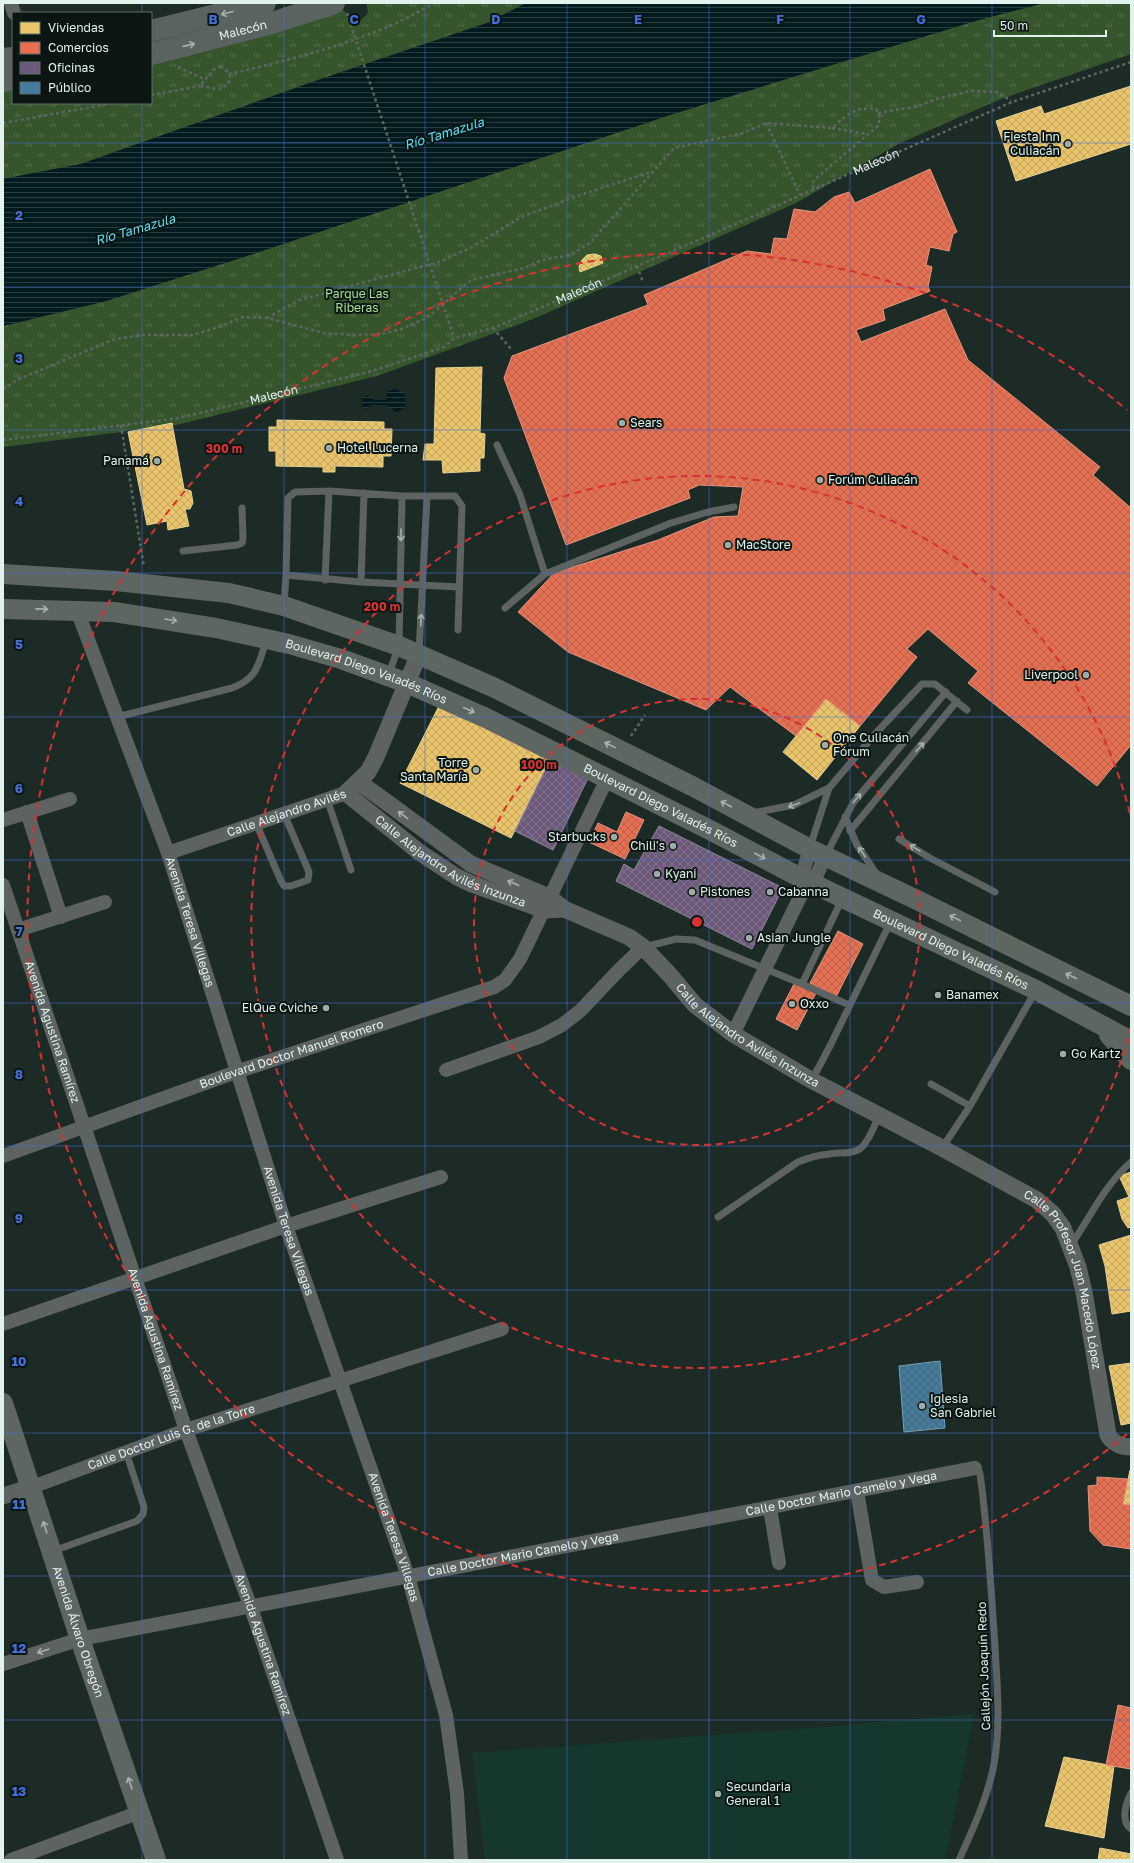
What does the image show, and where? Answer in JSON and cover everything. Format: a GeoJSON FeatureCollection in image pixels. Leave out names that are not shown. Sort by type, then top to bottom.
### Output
{"type":"FeatureCollection","features":[{"type":"Feature","properties":{"kind":"main road"},"geometry":{"type":"LineString","coordinates":[[152,31],[265,3]]}},
{"type":"Feature","properties":{"kind":"main road","name":"Malecón"},"geometry":{"type":"LineString","coordinates":[[152,54],[340,7]]}},
{"type":"Feature","properties":{"kind":"main road"},"geometry":{"type":"LineString","coordinates":[[3,574],[214,590],[284,606],[399,646],[495,688],[614,747],[818,853],[1096,987],[1131,1006]]}},
{"type":"Feature","properties":{"kind":"main road","name":"Boulevard Diego Valadés Ríos"},"geometry":{"type":"LineString","coordinates":[[3,609],[114,612],[170,620],[266,639],[341,659],[388,676],[486,718],[710,830],[805,885],[843,897],[1036,990],[1131,1041]]}},
{"type":"Feature","properties":{"kind":"main road"},"geometry":{"type":"LineString","coordinates":[[1096,987],[1131,990]]}},
{"type":"Feature","properties":{"kind":"main road"},"geometry":{"type":"LineString","coordinates":[[1101,1026],[1131,1060]]}},
{"type":"Feature","properties":{"kind":"main road","name":"Avenida Álvaro Obregón"},"geometry":{"type":"LineString","coordinates":[[3,1403],[32,1486],[80,1639],[156,1860]]}},
{"type":"Feature","properties":{"kind":"street","name":"Avenida Teresa Villegas"},"geometry":{"type":"LineString","coordinates":[[77,610],[168,853],[236,1072],[286,1226],[342,1381],[408,1576],[446,1715],[457,1793],[461,1860]]}},
{"type":"Feature","properties":{"kind":"street","name":"Calle Alejandro Avilés"},"geometry":{"type":"LineString","coordinates":[[168,853],[346,793],[368,772],[376,757],[419,654]]}},
{"type":"Feature","properties":{"kind":"street","name":"Boulevard Doctor Manuel Romero"},"geometry":{"type":"LineString","coordinates":[[3,1156],[236,1072],[494,987],[512,972],[547,904],[607,778]]}},
{"type":"Feature","properties":{"kind":"street","name":"Calle Alejandro Avilés Inzunza"},"geometry":{"type":"LineString","coordinates":[[359,782],[471,864],[547,904]]}},
{"type":"Feature","properties":{"kind":"street","name":"Calle Alejandro Avilés Inzunza"},"geometry":{"type":"LineString","coordinates":[[346,793],[419,852],[457,877],[472,884],[564,909],[615,930],[643,947],[669,974],[695,1005],[717,1024],[811,1080],[942,1148]]}},
{"type":"Feature","properties":{"kind":"street"},"geometry":{"type":"LineString","coordinates":[[3,820],[70,799]]}},
{"type":"Feature","properties":{"kind":"street"},"geometry":{"type":"LineString","coordinates":[[26,812],[60,917]]}},
{"type":"Feature","properties":{"kind":"street"},"geometry":{"type":"LineString","coordinates":[[733,1034],[805,885],[818,853]]}},
{"type":"Feature","properties":{"kind":"street","name":"Avenida Agustina Ramírez"},"geometry":{"type":"LineString","coordinates":[[3,885],[186,1430],[250,1606],[337,1860]]}},
{"type":"Feature","properties":{"kind":"street"},"geometry":{"type":"LineString","coordinates":[[18,930],[105,902]]}},
{"type":"Feature","properties":{"kind":"street"},"geometry":{"type":"LineString","coordinates":[[446,1070],[539,1037],[562,1025],[580,1011],[620,968],[643,947]]}},
{"type":"Feature","properties":{"kind":"street","name":"Calle Profesor Juan Macedo López"},"geometry":{"type":"LineString","coordinates":[[942,1148],[1037,1200],[1052,1214],[1063,1228],[1084,1292],[1106,1429],[1110,1439],[1125,1447],[1131,1447]]}},
{"type":"Feature","properties":{"kind":"street"},"geometry":{"type":"LineString","coordinates":[[3,1324],[286,1226],[441,1177]]}},
{"type":"Feature","properties":{"kind":"street","name":"Calle Doctor Luis G. de la Torre"},"geometry":{"type":"LineString","coordinates":[[3,1496],[186,1430],[502,1329]]}},
{"type":"Feature","properties":{"kind":"street","name":"Calle Doctor Mario Camelo y Vega"},"geometry":{"type":"LineString","coordinates":[[3,1664],[80,1639],[975,1468]]}},
{"type":"Feature","properties":{"kind":"street"},"geometry":{"type":"LineString","coordinates":[[857,1491],[872,1580],[884,1587],[917,1582]]}},
{"type":"Feature","properties":{"kind":"street"},"geometry":{"type":"LineString","coordinates":[[770,1508],[779,1563]]}},
{"type":"Feature","properties":{"kind":"street"},"geometry":{"type":"LineString","coordinates":[[11,1860],[32,1856],[140,1812]]}},
{"type":"Feature","properties":{"kind":"lane"},"geometry":{"type":"LineString","coordinates":[[497,445],[520,495],[532,527],[545,574]]}},
{"type":"Feature","properties":{"kind":"lane"},"geometry":{"type":"LineString","coordinates":[[325,580],[328,491]]}},
{"type":"Feature","properties":{"kind":"lane"},"geometry":{"type":"LineString","coordinates":[[284,606],[288,498],[295,492],[328,491],[402,496],[455,496],[462,506],[458,630]]}},
{"type":"Feature","properties":{"kind":"lane"},"geometry":{"type":"LineString","coordinates":[[361,582],[364,493]]}},
{"type":"Feature","properties":{"kind":"lane"},"geometry":{"type":"LineString","coordinates":[[388,676],[399,646],[402,496]]}},
{"type":"Feature","properties":{"kind":"lane"},"geometry":{"type":"LineString","coordinates":[[419,654],[427,496]]}},
{"type":"Feature","properties":{"kind":"lane"},"geometry":{"type":"LineString","coordinates":[[505,608],[545,574],[671,523],[708,512],[734,507]]}},
{"type":"Feature","properties":{"kind":"lane"},"geometry":{"type":"LineString","coordinates":[[183,551],[237,545],[242,543],[242,508]]}},
{"type":"Feature","properties":{"kind":"lane"},"geometry":{"type":"LineString","coordinates":[[286,575],[325,580],[401,585],[459,586]]}},
{"type":"Feature","properties":{"kind":"lane"},"geometry":{"type":"LineString","coordinates":[[117,717],[232,688],[245,683],[253,676],[258,666],[266,639]]}},
{"type":"Feature","properties":{"kind":"lane"},"geometry":{"type":"LineString","coordinates":[[743,814],[784,808],[829,788],[876,733],[922,684],[931,683],[946,692],[967,710]]}},
{"type":"Feature","properties":{"kind":"lane"},"geometry":{"type":"LineString","coordinates":[[818,853],[854,803],[946,692]]}},
{"type":"Feature","properties":{"kind":"lane"},"geometry":{"type":"LineString","coordinates":[[850,831],[957,701]]}},
{"type":"Feature","properties":{"kind":"lane"},"geometry":{"type":"LineString","coordinates":[[890,759],[901,768]]}},
{"type":"Feature","properties":{"kind":"lane"},"geometry":{"type":"LineString","coordinates":[[818,853],[829,788]]}},
{"type":"Feature","properties":{"kind":"lane"},"geometry":{"type":"LineString","coordinates":[[327,799],[351,870]]}},
{"type":"Feature","properties":{"kind":"lane"},"geometry":{"type":"LineString","coordinates":[[256,823],[281,882],[284,886],[291,886],[308,880],[309,872],[284,814]]}},
{"type":"Feature","properties":{"kind":"lane"},"geometry":{"type":"LineString","coordinates":[[844,817],[858,845],[884,884]]}},
{"type":"Feature","properties":{"kind":"lane"},"geometry":{"type":"LineString","coordinates":[[899,839],[930,858],[995,892]]}},
{"type":"Feature","properties":{"kind":"lane"},"geometry":{"type":"LineString","coordinates":[[802,984],[843,897]]}},
{"type":"Feature","properties":{"kind":"lane"},"geometry":{"type":"LineString","coordinates":[[811,1080],[891,921]]}},
{"type":"Feature","properties":{"kind":"lane"},"geometry":{"type":"LineString","coordinates":[[643,947],[686,938],[802,984],[849,1005]]}},
{"type":"Feature","properties":{"kind":"lane"},"geometry":{"type":"LineString","coordinates":[[942,1148],[970,1106],[1036,990]]}},
{"type":"Feature","properties":{"kind":"lane"},"geometry":{"type":"LineString","coordinates":[[931,1084],[970,1106]]}},
{"type":"Feature","properties":{"kind":"lane"},"geometry":{"type":"LineString","coordinates":[[718,1217],[798,1162],[830,1153],[854,1151],[861,1148],[868,1140],[879,1116]]}},
{"type":"Feature","properties":{"kind":"lane"},"geometry":{"type":"LineString","coordinates":[[1070,1246],[1090,1218],[1109,1183],[1131,1162]]}},
{"type":"Feature","properties":{"kind":"lane"},"geometry":{"type":"LineString","coordinates":[[53,1552],[138,1521],[143,1514],[144,1507],[126,1452]]}},
{"type":"Feature","properties":{"kind":"lane","name":"Callejón Joaquín Redo"},"geometry":{"type":"LineString","coordinates":[[959,1860],[981,1809],[988,1787],[994,1764],[998,1733],[998,1700],[988,1543],[980,1474],[975,1468]]}},
{"type":"Feature","properties":{"kind":"lane"},"geometry":{"type":"LineString","coordinates":[[1131,1792],[1125,1810],[1126,1824],[1131,1830]]}},
{"type":"Feature","properties":{"kind":"path"},"geometry":{"type":"LineString","coordinates":[[229,74],[274,64],[358,38],[394,24],[434,3]]}},
{"type":"Feature","properties":{"kind":"path"},"geometry":{"type":"LineString","coordinates":[[340,7],[454,338]]}},
{"type":"Feature","properties":{"kind":"path","name":"Malecón"},"geometry":{"type":"LineString","coordinates":[[3,440],[179,418],[372,371],[444,347],[454,338],[493,328],[1012,102],[1131,62]]}},
{"type":"Feature","properties":{"kind":"path"},"geometry":{"type":"LineString","coordinates":[[152,95],[200,86],[222,88],[229,83],[229,74],[224,68],[216,68],[208,74],[200,86]]}},
{"type":"Feature","properties":{"kind":"path"},"geometry":{"type":"LineString","coordinates":[[878,113],[919,106],[936,99],[971,91],[998,92],[1012,102]]}},
{"type":"Feature","properties":{"kind":"path"},"geometry":{"type":"LineString","coordinates":[[3,124],[109,104]]}},
{"type":"Feature","properties":{"kind":"path"},"geometry":{"type":"LineString","coordinates":[[814,189],[812,184],[815,179],[878,126],[880,117],[876,109],[865,107],[849,113],[832,128]]}},
{"type":"Feature","properties":{"kind":"path"},"geometry":{"type":"LineString","coordinates":[[3,389],[19,379],[115,339],[142,335],[193,335],[243,317],[267,318],[324,333],[354,335],[382,334],[401,329],[427,318],[471,280],[524,268],[542,260],[570,255],[590,243],[651,172],[674,148],[743,133],[766,123],[832,128],[868,134]]}},
{"type":"Feature","properties":{"kind":"path"},"geometry":{"type":"LineString","coordinates":[[766,123],[800,195]]}},
{"type":"Feature","properties":{"kind":"path"},"geometry":{"type":"LineString","coordinates":[[267,318],[299,300],[442,261],[474,246],[521,217],[583,194],[651,172]]}},
{"type":"Feature","properties":{"kind":"path"},"geometry":{"type":"LineString","coordinates":[[636,266],[643,282]]}},
{"type":"Feature","properties":{"kind":"path"},"geometry":{"type":"LineString","coordinates":[[493,328],[511,349]]}},
{"type":"Feature","properties":{"kind":"path"},"geometry":{"type":"LineString","coordinates":[[121,425],[147,584]]}},
{"type":"Feature","properties":{"kind":"shaded area","name":"Secundaria General 1"},"geometry":{"type":"Polygon","coordinates":[[[974,1714],[945,1860],[485,1860],[472,1753],[823,1727],[974,1714]]]}},
{"type":"Feature","properties":{"kind":"green space"},"geometry":{"type":"Polygon","coordinates":[[[367,3],[526,3],[487,23],[318,80],[81,164],[3,179],[3,88],[12,87],[12,104],[152,104],[152,61],[283,30],[344,10],[349,19],[360,21],[368,13],[367,3]]]}},
{"type":"Feature","properties":{"kind":"green space","name":"Parque Las Riberas"},"geometry":{"type":"Polygon","coordinates":[[[1044,3],[1131,3],[1131,54],[1001,99],[898,144],[796,203],[533,319],[377,376],[176,425],[3,447],[3,326],[106,301],[256,253],[673,114],[975,21],[1044,3]]]}},
{"type":"Feature","properties":{"kind":"water","name":"Río Tamazula"},"geometry":{"type":"Polygon","coordinates":[[[526,3],[1044,3],[975,21],[673,114],[256,253],[106,301],[3,326],[3,179],[81,164],[318,80],[487,23],[526,3]]]}},
{"type":"Feature","properties":{"kind":"water"},"geometry":{"type":"Polygon","coordinates":[[[395,388],[401,392],[404,392],[407,402],[404,408],[396,413],[391,408],[387,408],[386,405],[370,405],[368,409],[363,408],[361,398],[367,395],[373,397],[374,400],[386,400],[387,391],[395,388]]]}},
{"type":"Feature","properties":{"kind":"building: Viviendas"},"geometry":{"type":"Polygon","coordinates":[[[1131,86],[1131,144],[1016,181],[996,121],[1041,106],[1044,114],[1131,86]]]}},
{"type":"Feature","properties":{"kind":"building: Viviendas"},"geometry":{"type":"Polygon","coordinates":[[[595,254],[601,256],[603,263],[580,272],[579,267],[582,260],[587,255],[595,254]]]}},
{"type":"Feature","properties":{"kind":"building: Viviendas"},"geometry":{"type":"Polygon","coordinates":[[[482,367],[480,433],[485,434],[484,458],[480,458],[480,471],[443,473],[442,460],[423,460],[425,444],[434,444],[436,368],[482,367]]]}},
{"type":"Feature","properties":{"kind":"building: Viviendas"},"geometry":{"type":"Polygon","coordinates":[[[277,420],[384,422],[384,429],[392,429],[391,456],[383,456],[383,467],[335,466],[335,472],[323,472],[323,467],[276,466],[276,451],[269,451],[269,427],[277,427],[277,420]]]}},
{"type":"Feature","properties":{"kind":"building: Viviendas","name":"Panamá"},"geometry":{"type":"Polygon","coordinates":[[[172,423],[184,489],[191,491],[193,503],[190,509],[185,509],[189,526],[168,530],[167,521],[147,525],[128,432],[172,423]]]}},
{"type":"Feature","properties":{"kind":"building: Viviendas"},"geometry":{"type":"Polygon","coordinates":[[[826,699],[860,726],[817,780],[783,752],[826,699]]]}},
{"type":"Feature","properties":{"kind":"building: Viviendas","name":"Torre Santa María"},"geometry":{"type":"Polygon","coordinates":[[[441,702],[552,756],[511,838],[400,783],[441,702]]]}},
{"type":"Feature","properties":{"kind":"building: Viviendas"},"geometry":{"type":"Polygon","coordinates":[[[1131,1172],[1131,1227],[1128,1228],[1122,1219],[1117,1201],[1129,1197],[1119,1176],[1131,1172]]]}},
{"type":"Feature","properties":{"kind":"building: Viviendas"},"geometry":{"type":"Polygon","coordinates":[[[1131,1235],[1131,1311],[1112,1314],[1105,1266],[1099,1245],[1131,1235]]]}},
{"type":"Feature","properties":{"kind":"building: Viviendas"},"geometry":{"type":"Polygon","coordinates":[[[1131,1363],[1131,1423],[1121,1425],[1109,1366],[1131,1363]]]}},
{"type":"Feature","properties":{"kind":"building: Viviendas"},"geometry":{"type":"Polygon","coordinates":[[[1131,1470],[1131,1505],[1123,1504],[1131,1470]]]}},
{"type":"Feature","properties":{"kind":"building: Viviendas"},"geometry":{"type":"Polygon","coordinates":[[[1064,1757],[1114,1766],[1104,1838],[1045,1826],[1064,1757]]]}},
{"type":"Feature","properties":{"kind":"building: Viviendas"},"geometry":{"type":"Polygon","coordinates":[[[1100,1848],[1131,1854],[1131,1860],[1098,1860],[1100,1848]]]}},
{"type":"Feature","properties":{"kind":"building: Comercios","name":"Forúm Culiacán"},"geometry":{"type":"Polygon","coordinates":[[[930,169],[957,232],[953,234],[949,251],[930,247],[926,265],[932,267],[928,287],[930,291],[883,309],[885,320],[856,330],[861,342],[945,309],[968,360],[1100,467],[1093,475],[1131,508],[1131,745],[1097,786],[968,683],[978,671],[928,629],[907,649],[917,657],[860,726],[826,699],[796,736],[730,687],[706,710],[568,652],[518,612],[554,573],[658,540],[714,517],[738,516],[743,487],[699,485],[688,490],[690,498],[566,545],[504,378],[512,356],[648,305],[644,295],[747,251],[771,254],[774,238],[787,239],[794,209],[815,212],[834,197],[849,192],[855,203],[930,169]]]}},
{"type":"Feature","properties":{"kind":"building: Comercios","name":"Starbucks"},"geometry":{"type":"Polygon","coordinates":[[[626,812],[644,820],[625,859],[589,842],[598,823],[617,832],[626,812]]]}},
{"type":"Feature","properties":{"kind":"building: Comercios"},"geometry":{"type":"Polygon","coordinates":[[[838,931],[863,944],[836,997],[810,983],[838,931]]]}},
{"type":"Feature","properties":{"kind":"building: Comercios"},"geometry":{"type":"Polygon","coordinates":[[[795,982],[816,993],[797,1030],[776,1019],[795,982]]]}},
{"type":"Feature","properties":{"kind":"building: Comercios"},"geometry":{"type":"Polygon","coordinates":[[[1097,1477],[1128,1479],[1123,1504],[1131,1505],[1131,1549],[1103,1545],[1090,1531],[1088,1486],[1097,1485],[1097,1477]]]}},
{"type":"Feature","properties":{"kind":"building: Comercios"},"geometry":{"type":"Polygon","coordinates":[[[1118,1705],[1131,1708],[1131,1769],[1106,1765],[1118,1705]]]}},
{"type":"Feature","properties":{"kind":"building: Oficinas"},"geometry":{"type":"Polygon","coordinates":[[[552,756],[590,774],[553,850],[515,831],[552,756]]]}},
{"type":"Feature","properties":{"kind":"building: Oficinas"},"geometry":{"type":"Polygon","coordinates":[[[659,826],[783,888],[752,949],[616,881],[624,864],[634,870],[659,826]]]}},
{"type":"Feature","properties":{"kind":"building: Público"},"geometry":{"type":"Polygon","coordinates":[[[940,1361],[945,1428],[904,1432],[899,1366],[940,1361]]]}},
{"type":"Feature","properties":{"kind":"place","name":"Fiesta Inn Culiacán"},"geometry":{"type":"Point","coordinates":[1068,144]}},
{"type":"Feature","properties":{"kind":"place","name":"Sears"},"geometry":{"type":"Point","coordinates":[622,423]}},
{"type":"Feature","properties":{"kind":"place","name":"Hotel Lucerna"},"geometry":{"type":"Point","coordinates":[329,448]}},
{"type":"Feature","properties":{"kind":"place","name":"Panamá"},"geometry":{"type":"Point","coordinates":[157,461]}},
{"type":"Feature","properties":{"kind":"place","name":"Forúm Culiacán"},"geometry":{"type":"Point","coordinates":[820,480]}},
{"type":"Feature","properties":{"kind":"place","name":"MacStore"},"geometry":{"type":"Point","coordinates":[728,545]}},
{"type":"Feature","properties":{"kind":"place","name":"Liverpool"},"geometry":{"type":"Point","coordinates":[1086,675]}},
{"type":"Feature","properties":{"kind":"place","name":"One Culiacán Fórum"},"geometry":{"type":"Point","coordinates":[825,745]}},
{"type":"Feature","properties":{"kind":"place","name":"Torre Santa María"},"geometry":{"type":"Point","coordinates":[476,770]}},
{"type":"Feature","properties":{"kind":"place","name":"Starbucks"},"geometry":{"type":"Point","coordinates":[614,837]}},
{"type":"Feature","properties":{"kind":"place","name":"Chili's"},"geometry":{"type":"Point","coordinates":[673,846]}},
{"type":"Feature","properties":{"kind":"place","name":"Kyani"},"geometry":{"type":"Point","coordinates":[657,874]}},
{"type":"Feature","properties":{"kind":"place","name":"Pistones"},"geometry":{"type":"Point","coordinates":[692,892]}},
{"type":"Feature","properties":{"kind":"place","name":"Cabanna"},"geometry":{"type":"Point","coordinates":[770,892]}},
{"type":"Feature","properties":{"kind":"place","name":"Asian Jungle"},"geometry":{"type":"Point","coordinates":[749,938]}},
{"type":"Feature","properties":{"kind":"place","name":"Banamex"},"geometry":{"type":"Point","coordinates":[938,995]}},
{"type":"Feature","properties":{"kind":"place","name":"Oxxo"},"geometry":{"type":"Point","coordinates":[792,1004]}},
{"type":"Feature","properties":{"kind":"place","name":"ElQue Cviche"},"geometry":{"type":"Point","coordinates":[326,1008]}},
{"type":"Feature","properties":{"kind":"place","name":"Go Kartz"},"geometry":{"type":"Point","coordinates":[1063,1054]}},
{"type":"Feature","properties":{"kind":"place","name":"Iglesia San Gabriel"},"geometry":{"type":"Point","coordinates":[922,1406]}},
{"type":"Feature","properties":{"kind":"place","name":"Secundaria General 1"},"geometry":{"type":"Point","coordinates":[718,1794]}}]}
